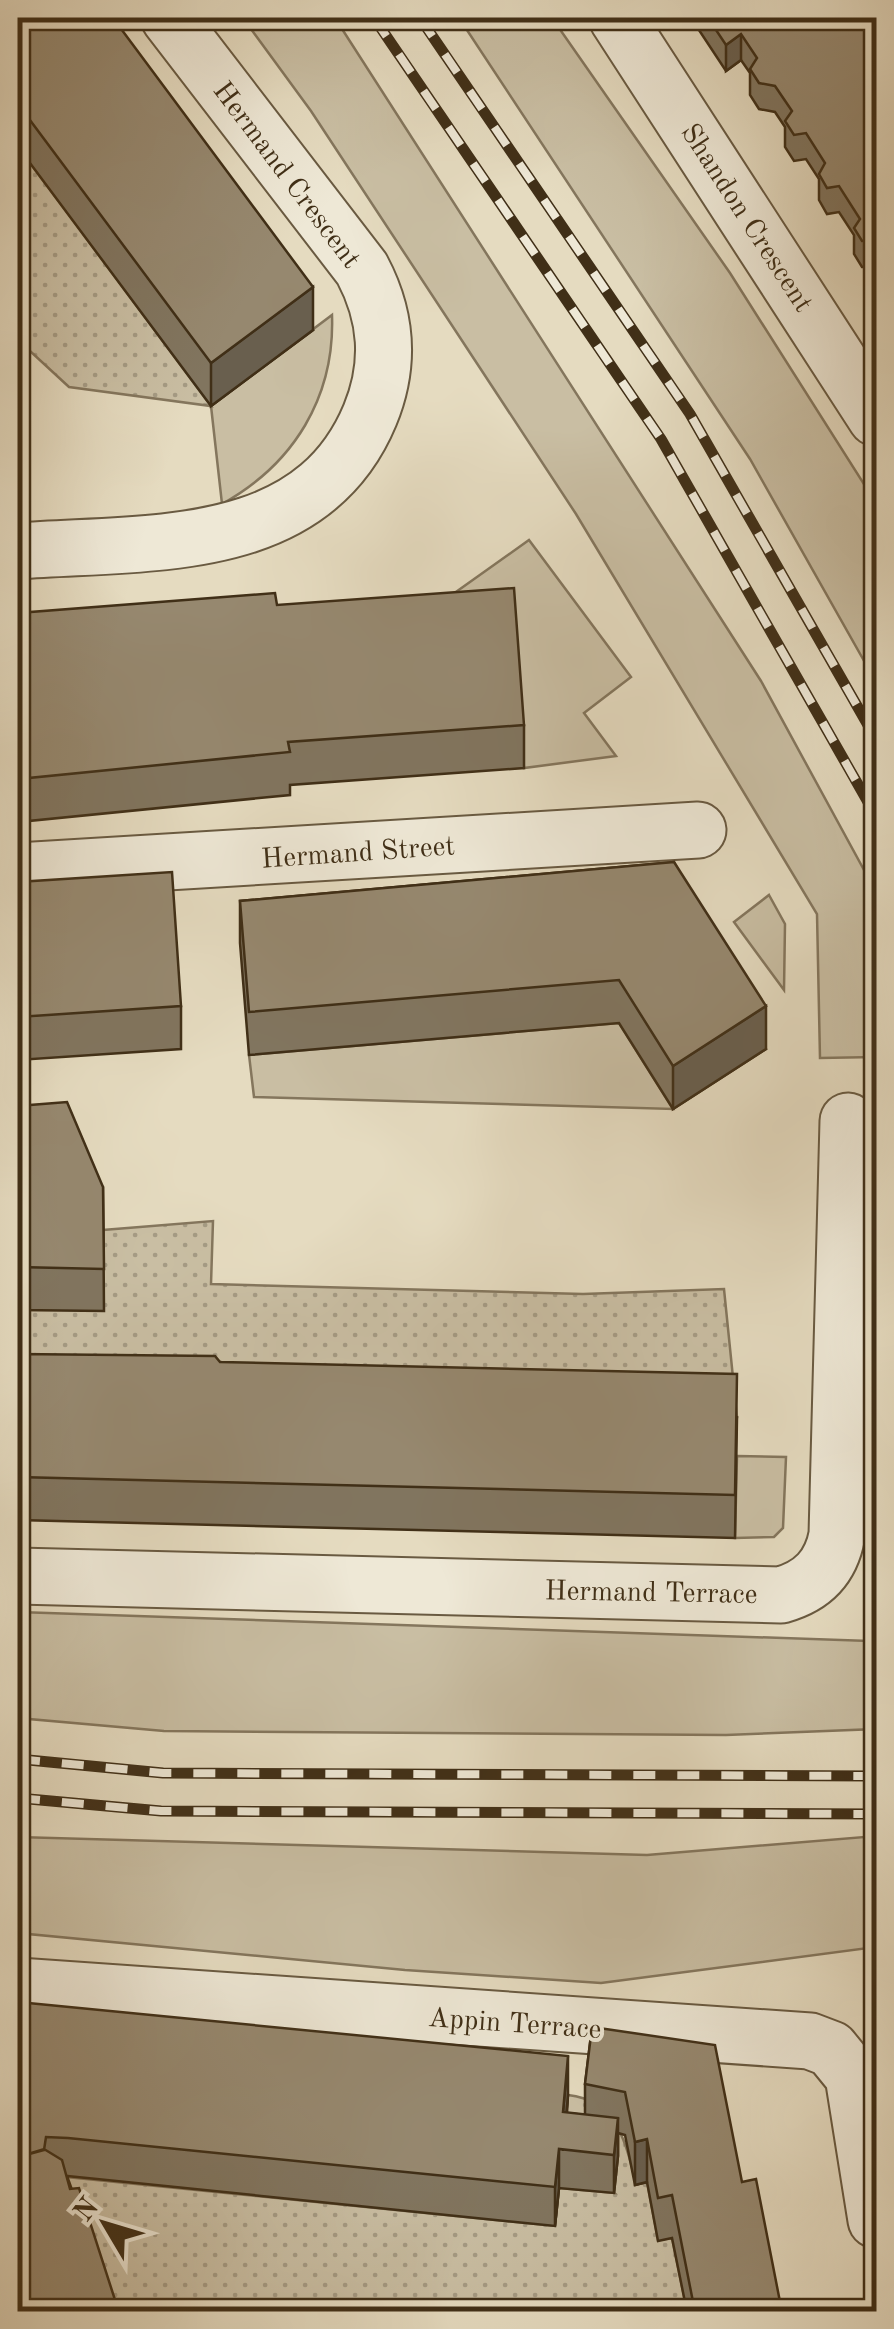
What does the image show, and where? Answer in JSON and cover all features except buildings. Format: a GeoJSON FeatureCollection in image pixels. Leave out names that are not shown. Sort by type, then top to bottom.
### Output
{"type":"FeatureCollection","features":[{"type":"Feature","properties":{"kind":"street","name":"Hermand Crescent"},"geometry":{"type":"LineString","coordinates":[[18,551],[194,537],[291,510],[312,497],[342,465],[376,401],[384,339],[374,291],[362,268],[168,18]]}},
{"type":"Feature","properties":{"kind":"street","name":"Shandon Crescent"},"geometry":{"type":"LineString","coordinates":[[617,18],[876,418]]}},
{"type":"Feature","properties":{"kind":"street","name":"Hermand Street"},"geometry":{"type":"LineString","coordinates":[[18,871],[698,830]]}},
{"type":"Feature","properties":{"kind":"street","name":"Hermand Terrace"},"geometry":{"type":"LineString","coordinates":[[18,1576],[782,1595],[809,1584],[829,1561],[838,1535],[848,1121]]}},
{"type":"Feature","properties":{"kind":"street","name":"Appin Terrace"},"geometry":{"type":"LineString","coordinates":[[18,1986],[810,2041],[831,2049],[854,2076],[876,2220]]}},
{"type":"Feature","properties":{"kind":"shaded area"},"geometry":{"type":"Polygon","coordinates":[[[243,18],[335,18],[761,681],[876,892],[876,1057],[820,1058],[817,914],[576,514],[311,111],[243,18]]]}},
{"type":"Feature","properties":{"kind":"shaded area"},"geometry":{"type":"Polygon","coordinates":[[[459,18],[552,18],[730,273],[876,503],[876,682],[750,459],[459,18]]]}},
{"type":"Feature","properties":{"kind":"shaded area"},"geometry":{"type":"Polygon","coordinates":[[[18,146],[211,406],[69,387],[18,340],[18,146]]]}},
{"type":"Feature","properties":{"kind":"shaded area"},"geometry":{"type":"Polygon","coordinates":[[[332,315],[326,374],[305,425],[270,469],[222,504],[211,406],[332,315]]]}},
{"type":"Feature","properties":{"kind":"shaded area"},"geometry":{"type":"Polygon","coordinates":[[[529,540],[631,677],[584,713],[616,756],[524,768],[514,631],[432,609],[529,540]]]}},
{"type":"Feature","properties":{"kind":"shaded area"},"geometry":{"type":"Polygon","coordinates":[[[769,895],[785,924],[784,990],[734,922],[769,895]]]}},
{"type":"Feature","properties":{"kind":"shaded area"},"geometry":{"type":"Polygon","coordinates":[[[619,1023],[673,1109],[254,1097],[249,1055],[619,1023]]]}},
{"type":"Feature","properties":{"kind":"shaded area"},"geometry":{"type":"Polygon","coordinates":[[[213,1221],[211,1284],[583,1294],[724,1289],[737,1417],[18,1397],[18,1310],[103,1230],[213,1221]]]}},
{"type":"Feature","properties":{"kind":"shaded area"},"geometry":{"type":"Polygon","coordinates":[[[737,1456],[786,1457],[783,1528],[774,1537],[735,1538],[737,1456]]]}},
{"type":"Feature","properties":{"kind":"shaded area"},"geometry":{"type":"Polygon","coordinates":[[[18,1612],[869,1641],[871,1619],[876,1619],[876,1729],[726,1735],[164,1731],[18,1718],[18,1612]]]}},
{"type":"Feature","properties":{"kind":"shaded area"},"geometry":{"type":"Polygon","coordinates":[[[876,1836],[876,1947],[601,1983],[405,1970],[18,1933],[18,1837],[647,1855],[876,1836]]]}},
{"type":"Feature","properties":{"kind":"shaded area"},"geometry":{"type":"Polygon","coordinates":[[[568,2095],[598,2106],[617,2127],[636,2185],[647,2182],[658,2240],[672,2238],[687,2311],[105,2311],[46,2175],[555,2226],[559,2188],[614,2193],[563,2151],[568,2095]]]}},
{"type":"Feature","properties":{"kind":"railway"},"geometry":{"type":"LineString","coordinates":[[374,18],[661,439],[876,816]]}},
{"type":"Feature","properties":{"kind":"railway"},"geometry":{"type":"LineString","coordinates":[[420,18],[690,414],[876,739]]}},
{"type":"Feature","properties":{"kind":"railway"},"geometry":{"type":"LineString","coordinates":[[18,1759],[163,1773],[876,1776]]}},
{"type":"Feature","properties":{"kind":"railway"},"geometry":{"type":"LineString","coordinates":[[18,1798],[161,1811],[876,1814]]}}]}
